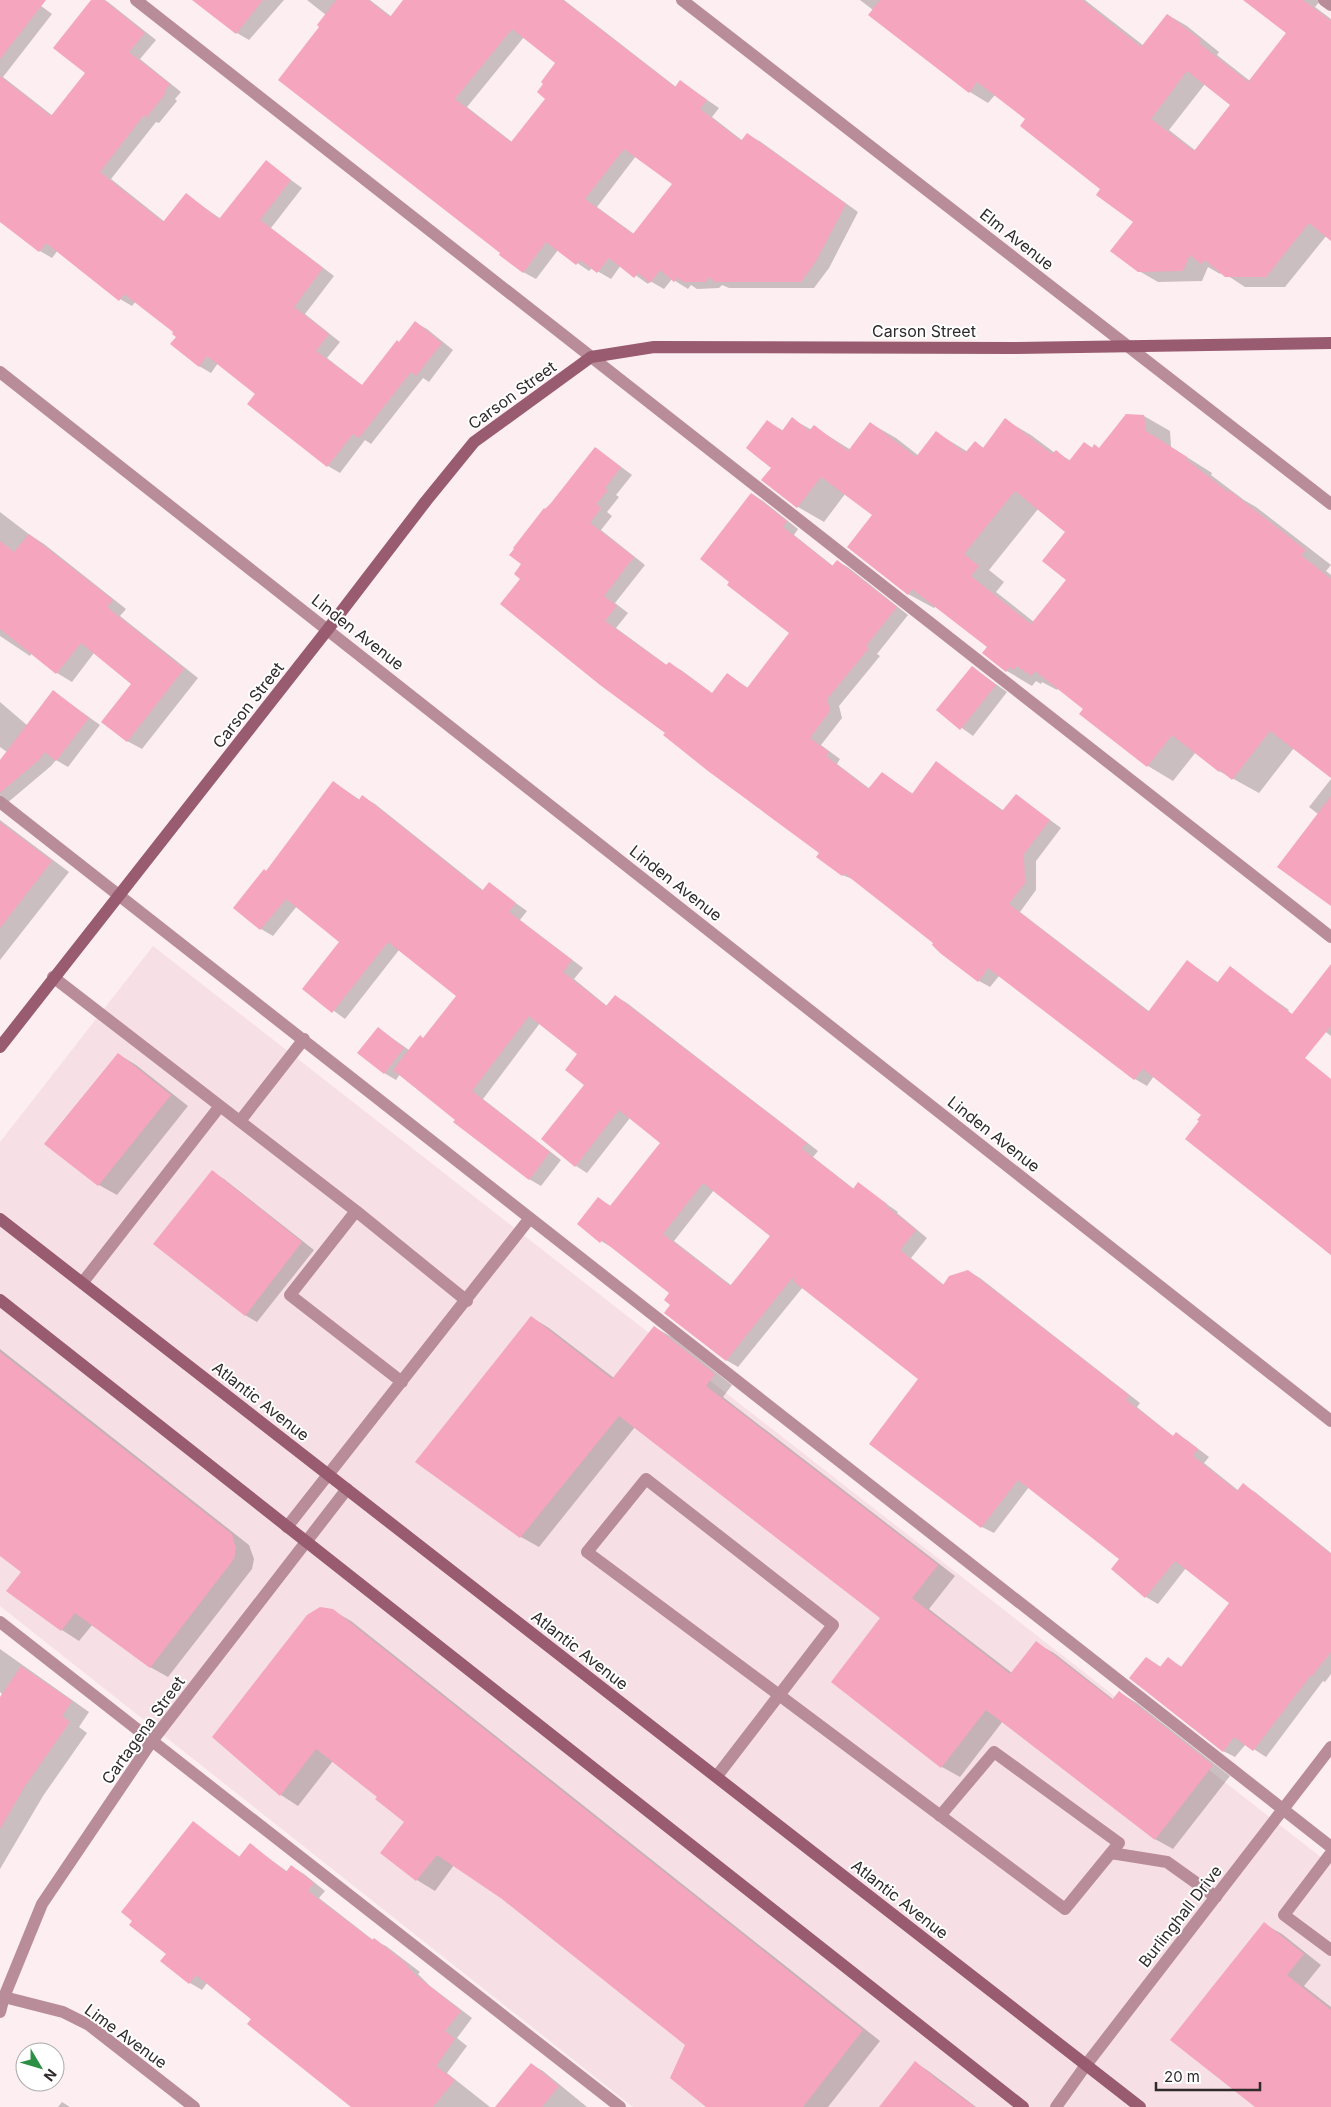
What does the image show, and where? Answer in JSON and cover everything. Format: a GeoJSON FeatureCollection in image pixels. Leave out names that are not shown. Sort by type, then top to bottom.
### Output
{"type":"FeatureCollection","features":[{"type":"Feature","properties":{"kind":"main road","name":"Carson Street"},"geometry":{"type":"LineString","coordinates":[[0,1047],[474,442],[592,357],[654,347],[1130,347],[1331,343]]}},
{"type":"Feature","properties":{"kind":"main road","name":"Atlantic Avenue"},"geometry":{"type":"LineString","coordinates":[[0,1219],[1140,2107]]}},
{"type":"Feature","properties":{"kind":"main road"},"geometry":{"type":"LineString","coordinates":[[0,1300],[1023,2107]]}},
{"type":"Feature","properties":{"kind":"street"},"geometry":{"type":"LineString","coordinates":[[136,0],[1331,937]]}},
{"type":"Feature","properties":{"kind":"street","name":"Elm Avenue"},"geometry":{"type":"LineString","coordinates":[[682,0],[1331,504]]}},
{"type":"Feature","properties":{"kind":"street"},"geometry":{"type":"LineString","coordinates":[[1324,0],[1331,6]]}},
{"type":"Feature","properties":{"kind":"street","name":"Linden Avenue"},"geometry":{"type":"LineString","coordinates":[[0,372],[1331,1421]]}},
{"type":"Feature","properties":{"kind":"street"},"geometry":{"type":"LineString","coordinates":[[0,802],[1331,1847]]}},
{"type":"Feature","properties":{"kind":"street"},"geometry":{"type":"LineString","coordinates":[[53,978],[356,1211],[467,1301]]}},
{"type":"Feature","properties":{"kind":"street"},"geometry":{"type":"LineString","coordinates":[[240,1121],[304,1039]]}},
{"type":"Feature","properties":{"kind":"street"},"geometry":{"type":"LineString","coordinates":[[83,1282],[220,1106]]}},
{"type":"Feature","properties":{"kind":"street"},"geometry":{"type":"LineString","coordinates":[[356,1211],[290,1295],[402,1382]]}},
{"type":"Feature","properties":{"kind":"street"},"geometry":{"type":"LineString","coordinates":[[287,1527],[467,1301],[530,1218]]}},
{"type":"Feature","properties":{"kind":"street"},"geometry":{"type":"LineString","coordinates":[[717,1776],[780,1694],[834,1625],[646,1478],[587,1552],[780,1694],[940,1816],[1065,1909],[1119,1843],[994,1752],[940,1816]]}},
{"type":"Feature","properties":{"kind":"street","name":"Cartagena Street"},"geometry":{"type":"LineString","coordinates":[[0,2012],[4,1997],[42,1904],[152,1741],[347,1489]]}},
{"type":"Feature","properties":{"kind":"street"},"geometry":{"type":"LineString","coordinates":[[0,1622],[620,2107]]}},
{"type":"Feature","properties":{"kind":"street","name":"Burlinghall Drive"},"geometry":{"type":"LineString","coordinates":[[1056,2107],[1086,2064],[1331,1747]]}},
{"type":"Feature","properties":{"kind":"street"},"geometry":{"type":"LineString","coordinates":[[1111,1853],[1167,1862],[1216,1897]]}},
{"type":"Feature","properties":{"kind":"street"},"geometry":{"type":"LineString","coordinates":[[1331,1853],[1284,1914],[1331,1950]]}},
{"type":"Feature","properties":{"kind":"street","name":"Lime Avenue"},"geometry":{"type":"LineString","coordinates":[[4,1997],[63,2012],[89,2025],[194,2107]]}},
{"type":"Feature","properties":{"kind":"shaded area"},"geometry":{"type":"Polygon","coordinates":[[[153,946],[1331,1865],[1331,2107],[633,2107],[0,1606],[0,1142],[153,946]]]}},
{"type":"Feature","properties":{"kind":"building"},"geometry":{"type":"Polygon","coordinates":[[[0,0],[46,0],[0,59],[0,0]]]}},
{"type":"Feature","properties":{"kind":"building"},"geometry":{"type":"Polygon","coordinates":[[[91,0],[104,0],[145,33],[129,52],[170,84],[164,92],[166,93],[146,118],[144,115],[100,172],[163,222],[186,193],[219,219],[266,160],[291,180],[260,220],[323,268],[294,307],[329,334],[316,351],[362,385],[397,340],[399,342],[415,321],[442,343],[416,376],[411,372],[359,438],[353,434],[327,467],[247,404],[255,394],[207,356],[199,367],[170,344],[176,337],[172,334],[173,332],[124,294],[119,301],[46,243],[39,252],[0,222],[0,76],[51,116],[85,73],[53,48],[91,0]]]}},
{"type":"Feature","properties":{"kind":"building"},"geometry":{"type":"Polygon","coordinates":[[[192,0],[263,0],[236,34],[192,0]]]}},
{"type":"Feature","properties":{"kind":"building"},"geometry":{"type":"Polygon","coordinates":[[[336,0],[368,0],[390,17],[403,0],[563,0],[675,87],[680,80],[707,100],[700,109],[741,141],[747,133],[846,204],[816,261],[801,282],[715,282],[709,277],[706,282],[683,282],[678,278],[674,282],[660,270],[650,283],[638,273],[634,278],[609,258],[597,273],[580,260],[576,265],[546,242],[523,273],[278,80],[319,27],[317,25],[336,0]],[[512,29],[455,99],[511,142],[545,99],[537,92],[543,84],[541,82],[555,63],[512,29]],[[624,149],[585,199],[633,234],[672,184],[624,149]]]}},
{"type":"Feature","properties":{"kind":"building"},"geometry":{"type":"Polygon","coordinates":[[[880,0],[1082,0],[1141,47],[1167,14],[1201,40],[1199,43],[1248,82],[1286,33],[1243,0],[1303,0],[1331,21],[1331,241],[1309,223],[1266,277],[1225,277],[1205,260],[1201,264],[1190,255],[1183,271],[1138,272],[1110,251],[1133,222],[1096,195],[1100,189],[1020,126],[1025,119],[977,82],[969,93],[868,15],[880,0]],[[1187,71],[1151,119],[1194,151],[1230,105],[1187,71]]]}},
{"type":"Feature","properties":{"kind":"building"},"geometry":{"type":"Polygon","coordinates":[[[1126,414],[1144,415],[1146,431],[1187,457],[1186,459],[1228,492],[1230,491],[1306,550],[1301,555],[1331,579],[1331,778],[1270,731],[1232,780],[1172,735],[1147,767],[1079,714],[1083,709],[1035,671],[1031,676],[1017,666],[1014,670],[1010,667],[1006,672],[982,653],[987,647],[912,589],[908,595],[847,547],[872,515],[821,477],[797,508],[761,480],[771,468],[746,448],[767,420],[782,431],[792,417],[809,431],[814,425],[848,451],[870,422],[916,457],[936,431],[965,453],[975,441],[983,448],[1005,418],[1052,454],[1056,450],[1069,461],[1084,442],[1092,448],[1094,444],[1099,448],[1126,414]],[[1015,491],[964,554],[979,566],[971,576],[1031,624],[1066,580],[1042,561],[1065,532],[1015,491]]]}},
{"type":"Feature","properties":{"kind":"building"},"geometry":{"type":"Polygon","coordinates":[[[595,447],[621,467],[605,488],[608,490],[596,504],[601,508],[590,523],[634,557],[604,596],[617,606],[605,621],[666,665],[669,662],[712,693],[727,673],[747,688],[789,633],[727,585],[729,582],[700,559],[751,493],[787,521],[783,527],[832,566],[837,560],[897,607],[866,646],[869,648],[827,699],[830,711],[810,738],[829,752],[826,756],[868,789],[882,772],[912,794],[936,761],[1002,811],[1016,794],[1050,820],[1024,854],[1025,883],[1009,904],[1148,1012],[1187,960],[1217,983],[1230,966],[1292,1014],[1331,964],[1331,1026],[1305,1058],[1331,1079],[1331,1255],[1185,1139],[1199,1121],[1197,1120],[1201,1115],[1143,1069],[1134,1080],[988,968],[978,982],[940,953],[932,945],[933,943],[844,873],[842,876],[816,857],[819,853],[708,771],[663,735],[665,733],[600,685],[500,604],[520,579],[514,574],[521,564],[509,555],[513,548],[595,447]]]}},
{"type":"Feature","properties":{"kind":"building"},"geometry":{"type":"Polygon","coordinates":[[[29,534],[113,600],[107,607],[184,669],[127,742],[101,722],[131,684],[81,643],[56,674],[0,629],[0,541],[14,552],[29,534]]]}},
{"type":"Feature","properties":{"kind":"building"},"geometry":{"type":"Polygon","coordinates":[[[972,666],[996,685],[960,730],[936,710],[972,666]]]}},
{"type":"Feature","properties":{"kind":"building"},"geometry":{"type":"Polygon","coordinates":[[[53,690],[89,718],[56,761],[45,752],[39,760],[0,793],[0,760],[53,690]]]}},
{"type":"Feature","properties":{"kind":"building"},"geometry":{"type":"Polygon","coordinates":[[[333,781],[359,800],[362,795],[482,891],[489,882],[516,903],[509,912],[572,960],[563,972],[606,1006],[615,995],[807,1143],[802,1149],[853,1189],[858,1182],[887,1204],[886,1206],[916,1230],[900,1250],[943,1285],[949,1276],[968,1270],[1129,1395],[1126,1400],[1173,1436],[1176,1432],[1198,1449],[1193,1456],[1237,1491],[1243,1483],[1331,1554],[1331,1652],[1253,1751],[1234,1737],[1223,1752],[1129,1678],[1146,1657],[1160,1667],[1168,1657],[1181,1667],[1229,1603],[1175,1561],[1145,1598],[1111,1569],[1119,1559],[1018,1480],[981,1528],[869,1444],[918,1379],[793,1281],[793,1277],[726,1361],[664,1313],[670,1305],[664,1300],[669,1293],[602,1240],[600,1243],[577,1224],[598,1197],[610,1206],[660,1143],[619,1110],[575,1167],[541,1139],[584,1085],[565,1070],[577,1054],[529,1016],[472,1091],[550,1152],[529,1180],[453,1122],[455,1120],[393,1070],[420,1035],[423,1038],[456,996],[388,942],[332,1013],[302,989],[339,942],[286,899],[260,930],[233,908],[264,869],[266,871],[333,781]],[[703,1183],[663,1234],[730,1286],[770,1236],[703,1183]]]}},
{"type":"Feature","properties":{"kind":"building"},"geometry":{"type":"Polygon","coordinates":[[[1331,796],[1331,906],[1277,867],[1331,796]]]}},
{"type":"Feature","properties":{"kind":"building"},"geometry":{"type":"Polygon","coordinates":[[[0,822],[52,861],[0,928],[0,822]]]}},
{"type":"Feature","properties":{"kind":"building"},"geometry":{"type":"Polygon","coordinates":[[[378,1027],[404,1048],[384,1074],[357,1053],[378,1027]]]}},
{"type":"Feature","properties":{"kind":"building"},"geometry":{"type":"Polygon","coordinates":[[[118,1053],[171,1095],[98,1186],[44,1144],[118,1053]]]}},
{"type":"Feature","properties":{"kind":"building"},"geometry":{"type":"Polygon","coordinates":[[[212,1170],[302,1242],[245,1316],[153,1244],[212,1170]]]}},
{"type":"Feature","properties":{"kind":"building"},"geometry":{"type":"Polygon","coordinates":[[[531,1316],[612,1379],[654,1326],[715,1374],[706,1386],[938,1565],[912,1598],[1010,1674],[1036,1641],[1112,1700],[1119,1691],[1213,1765],[1155,1840],[986,1710],[941,1768],[831,1682],[880,1618],[619,1416],[520,1538],[415,1462],[531,1316]]]}},
{"type":"Feature","properties":{"kind":"building"},"geometry":{"type":"Polygon","coordinates":[[[0,1352],[232,1534],[236,1548],[234,1559],[150,1668],[75,1613],[61,1631],[6,1591],[21,1572],[0,1556],[0,1352]]]}},
{"type":"Feature","properties":{"kind":"building"},"geometry":{"type":"Polygon","coordinates":[[[320,1607],[333,1609],[863,2030],[803,2107],[706,2107],[670,2078],[685,2045],[502,1899],[437,1855],[416,1881],[380,1853],[404,1822],[375,1799],[377,1797],[316,1749],[280,1796],[212,1737],[307,1615],[320,1607]]]}},
{"type":"Feature","properties":{"kind":"building"},"geometry":{"type":"Polygon","coordinates":[[[21,1666],[72,1701],[62,1716],[70,1722],[25,1786],[0,1829],[0,1697],[21,1666]]]}},
{"type":"Feature","properties":{"kind":"building"},"geometry":{"type":"Polygon","coordinates":[[[193,1821],[239,1857],[250,1843],[286,1872],[291,1865],[314,1883],[308,1891],[372,1940],[374,1938],[408,1965],[418,1977],[461,2011],[445,2031],[455,2039],[436,2066],[455,2080],[433,2107],[351,2107],[247,2024],[251,2019],[196,1975],[189,1984],[160,1961],[166,1954],[129,1925],[132,1921],[121,1912],[193,1821]]]}},
{"type":"Feature","properties":{"kind":"building"},"geometry":{"type":"Polygon","coordinates":[[[1264,1922],[1304,1954],[1287,1975],[1331,2010],[1331,2107],[1255,2107],[1170,2040],[1264,1922]]]}},
{"type":"Feature","properties":{"kind":"building"},"geometry":{"type":"Polygon","coordinates":[[[915,2061],[939,2081],[975,2107],[879,2107],[915,2061]]]}},
{"type":"Feature","properties":{"kind":"building"},"geometry":{"type":"Polygon","coordinates":[[[531,2063],[559,2086],[542,2107],[495,2107],[531,2063]]]}}]}
